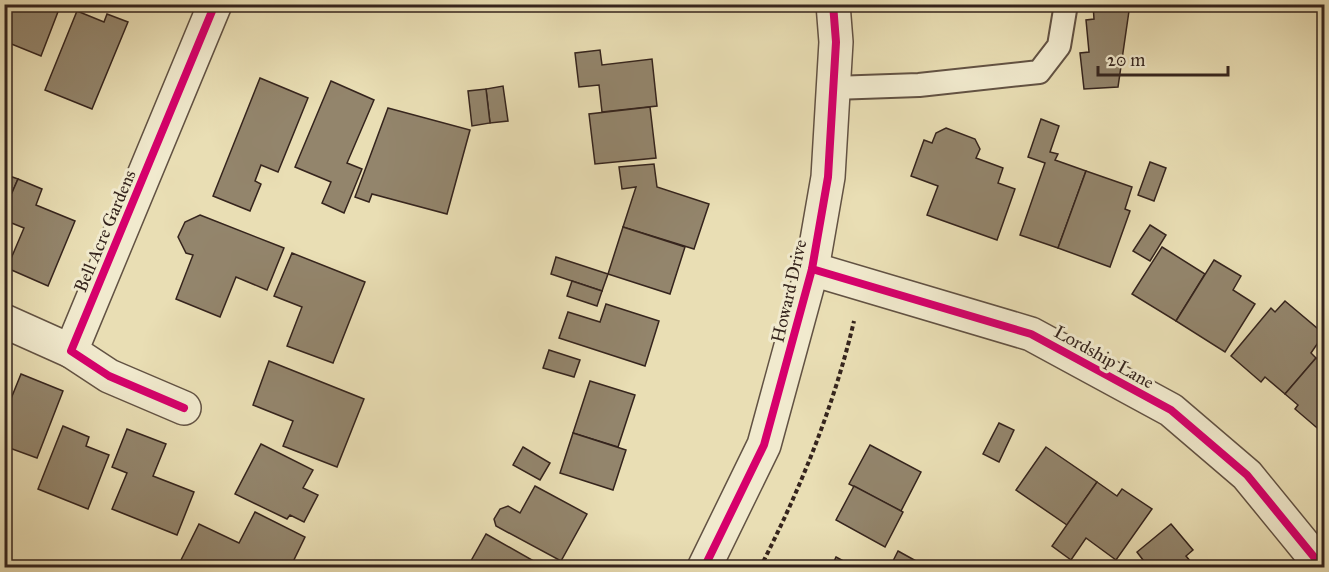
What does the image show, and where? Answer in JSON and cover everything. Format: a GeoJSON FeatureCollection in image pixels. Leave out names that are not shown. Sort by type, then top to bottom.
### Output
{"type":"FeatureCollection","features":[{"type":"Feature","properties":{"kind":"street","name":"Bell Acre Gardens"},"geometry":{"type":"LineString","coordinates":[[71,351],[215,4]]}},
{"type":"Feature","properties":{"kind":"street","name":"Howard Drive"},"geometry":{"type":"LineString","coordinates":[[704,567],[764,445],[812,268],[828,177],[836,42],[833,4]]}},
{"type":"Feature","properties":{"kind":"street","name":"Lordship Lane"},"geometry":{"type":"LineString","coordinates":[[812,268],[1031,334],[1171,410],[1247,475],[1323,567]]}},
{"type":"Feature","properties":{"kind":"street"},"geometry":{"type":"LineString","coordinates":[[4,321],[71,351],[109,376],[184,408]]}},
{"type":"Feature","properties":{"kind":"lane"},"geometry":{"type":"LineString","coordinates":[[833,88],[919,85],[1039,72],[1059,46],[1066,4]]}},
{"type":"Feature","properties":{"kind":"path"},"geometry":{"type":"LineString","coordinates":[[760,567],[787,515],[820,431],[852,332],[863,282]]}},
{"type":"Feature","properties":{"kind":"building"},"geometry":{"type":"Polygon","coordinates":[[[4,4],[61,4],[41,56],[4,41],[4,4]]]}},
{"type":"Feature","properties":{"kind":"building"},"geometry":{"type":"Polygon","coordinates":[[[932,4],[986,4],[932,9],[932,4]]]}},
{"type":"Feature","properties":{"kind":"building"},"geometry":{"type":"Polygon","coordinates":[[[1093,4],[1130,4],[1118,87],[1084,89],[1080,53],[1089,52],[1086,20],[1094,19],[1093,4]]]}},
{"type":"Feature","properties":{"kind":"building"},"geometry":{"type":"Polygon","coordinates":[[[77,11],[104,22],[107,14],[128,22],[92,109],[45,90],[77,11]]]}},
{"type":"Feature","properties":{"kind":"building"},"geometry":{"type":"Polygon","coordinates":[[[600,50],[602,65],[652,59],[657,106],[602,112],[599,85],[579,87],[575,53],[600,50]]]}},
{"type":"Feature","properties":{"kind":"building"},"geometry":{"type":"Polygon","coordinates":[[[260,78],[308,98],[278,172],[261,165],[255,181],[261,184],[250,211],[213,196],[260,78]]]}},
{"type":"Feature","properties":{"kind":"building"},"geometry":{"type":"Polygon","coordinates":[[[331,81],[374,100],[347,163],[362,169],[344,213],[322,203],[331,182],[295,167],[331,81]]]}},
{"type":"Feature","properties":{"kind":"building"},"geometry":{"type":"Polygon","coordinates":[[[503,86],[508,121],[490,123],[486,89],[503,86]]]}},
{"type":"Feature","properties":{"kind":"building"},"geometry":{"type":"Polygon","coordinates":[[[486,89],[490,123],[472,126],[468,91],[486,89]]]}},
{"type":"Feature","properties":{"kind":"building"},"geometry":{"type":"Polygon","coordinates":[[[650,107],[656,158],[595,164],[589,114],[650,107]]]}},
{"type":"Feature","properties":{"kind":"building"},"geometry":{"type":"Polygon","coordinates":[[[388,108],[470,130],[447,214],[372,194],[369,202],[355,197],[388,108]]]}},
{"type":"Feature","properties":{"kind":"building"},"geometry":{"type":"Polygon","coordinates":[[[1041,119],[1059,126],[1050,152],[1058,154],[1055,160],[1086,171],[1058,248],[1020,235],[1045,163],[1028,157],[1041,119]]]}},
{"type":"Feature","properties":{"kind":"building"},"geometry":{"type":"Polygon","coordinates":[[[946,128],[975,139],[980,149],[976,158],[1003,168],[998,183],[1015,189],[997,240],[927,215],[938,186],[911,176],[924,140],[932,143],[936,133],[946,128]]]}},
{"type":"Feature","properties":{"kind":"building"},"geometry":{"type":"Polygon","coordinates":[[[1150,162],[1166,168],[1154,201],[1138,195],[1150,162]]]}},
{"type":"Feature","properties":{"kind":"building"},"geometry":{"type":"Polygon","coordinates":[[[654,164],[657,187],[709,204],[694,249],[623,227],[636,187],[622,189],[619,167],[654,164]]]}},
{"type":"Feature","properties":{"kind":"building"},"geometry":{"type":"Polygon","coordinates":[[[1086,171],[1132,187],[1125,209],[1130,211],[1110,267],[1058,248],[1086,171]]]}},
{"type":"Feature","properties":{"kind":"building"},"geometry":{"type":"Polygon","coordinates":[[[4,174],[18,179],[4,211],[4,174]]]}},
{"type":"Feature","properties":{"kind":"building"},"geometry":{"type":"Polygon","coordinates":[[[18,179],[42,189],[36,205],[75,221],[48,286],[7,268],[24,228],[4,220],[4,211],[18,179]]]}},
{"type":"Feature","properties":{"kind":"building"},"geometry":{"type":"Polygon","coordinates":[[[200,215],[284,248],[267,290],[236,277],[220,317],[176,299],[193,255],[186,253],[178,237],[185,222],[200,215]]]}},
{"type":"Feature","properties":{"kind":"building"},"geometry":{"type":"Polygon","coordinates":[[[1150,225],[1166,235],[1150,261],[1133,251],[1150,225]]]}},
{"type":"Feature","properties":{"kind":"building"},"geometry":{"type":"Polygon","coordinates":[[[623,227],[685,247],[670,294],[608,274],[623,227]]]}},
{"type":"Feature","properties":{"kind":"building"},"geometry":{"type":"Polygon","coordinates":[[[1162,247],[1205,274],[1176,321],[1132,294],[1162,247]]]}},
{"type":"Feature","properties":{"kind":"building"},"geometry":{"type":"Polygon","coordinates":[[[292,253],[365,282],[333,363],[287,346],[302,307],[274,296],[292,253]]]}},
{"type":"Feature","properties":{"kind":"building"},"geometry":{"type":"Polygon","coordinates":[[[556,257],[608,274],[602,291],[551,274],[556,257]]]}},
{"type":"Feature","properties":{"kind":"building"},"geometry":{"type":"Polygon","coordinates":[[[1214,260],[1241,276],[1233,290],[1255,304],[1225,352],[1176,321],[1214,260]]]}},
{"type":"Feature","properties":{"kind":"building"},"geometry":{"type":"Polygon","coordinates":[[[572,281],[602,291],[597,306],[567,296],[572,281]]]}},
{"type":"Feature","properties":{"kind":"building"},"geometry":{"type":"Polygon","coordinates":[[[1285,301],[1324,334],[1311,353],[1316,358],[1285,394],[1265,377],[1261,382],[1231,356],[1271,308],[1275,312],[1285,301]]]}},
{"type":"Feature","properties":{"kind":"building"},"geometry":{"type":"Polygon","coordinates":[[[606,304],[659,321],[645,366],[559,338],[568,312],[600,322],[606,304]]]}},
{"type":"Feature","properties":{"kind":"building"},"geometry":{"type":"Polygon","coordinates":[[[549,350],[580,360],[574,377],[543,368],[549,350]]]}},
{"type":"Feature","properties":{"kind":"building"},"geometry":{"type":"Polygon","coordinates":[[[1316,358],[1324,365],[1323,433],[1295,409],[1298,405],[1285,394],[1316,358]]]}},
{"type":"Feature","properties":{"kind":"building"},"geometry":{"type":"Polygon","coordinates":[[[269,361],[364,399],[337,467],[283,446],[293,421],[253,405],[269,361]]]}},
{"type":"Feature","properties":{"kind":"building"},"geometry":{"type":"Polygon","coordinates":[[[21,374],[63,391],[37,458],[4,446],[4,416],[21,374]]]}},
{"type":"Feature","properties":{"kind":"building"},"geometry":{"type":"Polygon","coordinates":[[[590,381],[635,395],[618,447],[573,433],[590,381]]]}},
{"type":"Feature","properties":{"kind":"building"},"geometry":{"type":"Polygon","coordinates":[[[999,423],[1014,430],[999,462],[983,454],[999,423]]]}},
{"type":"Feature","properties":{"kind":"building"},"geometry":{"type":"Polygon","coordinates":[[[63,426],[89,437],[86,446],[109,455],[88,509],[38,489],[63,426]]]}},
{"type":"Feature","properties":{"kind":"building"},"geometry":{"type":"Polygon","coordinates":[[[127,429],[166,444],[153,476],[194,492],[177,535],[112,509],[127,473],[112,467],[127,429]]]}},
{"type":"Feature","properties":{"kind":"building"},"geometry":{"type":"Polygon","coordinates":[[[573,433],[626,450],[613,490],[560,473],[573,433]]]}},
{"type":"Feature","properties":{"kind":"building"},"geometry":{"type":"Polygon","coordinates":[[[261,444],[313,470],[303,488],[318,495],[304,522],[290,515],[287,519],[235,494],[261,444]]]}},
{"type":"Feature","properties":{"kind":"building"},"geometry":{"type":"Polygon","coordinates":[[[870,445],[921,472],[901,511],[849,484],[870,445]]]}},
{"type":"Feature","properties":{"kind":"building"},"geometry":{"type":"Polygon","coordinates":[[[523,447],[550,463],[540,480],[513,465],[523,447]]]}},
{"type":"Feature","properties":{"kind":"building"},"geometry":{"type":"Polygon","coordinates":[[[1046,447],[1097,482],[1067,525],[1016,490],[1046,447]]]}},
{"type":"Feature","properties":{"kind":"building"},"geometry":{"type":"Polygon","coordinates":[[[1097,482],[1117,496],[1122,489],[1152,509],[1116,560],[1086,538],[1071,560],[1052,546],[1097,482]]]}},
{"type":"Feature","properties":{"kind":"building"},"geometry":{"type":"Polygon","coordinates":[[[535,486],[587,514],[561,561],[496,526],[494,519],[500,509],[508,506],[520,513],[535,486]]]}},
{"type":"Feature","properties":{"kind":"building"},"geometry":{"type":"Polygon","coordinates":[[[854,486],[903,512],[885,547],[836,520],[854,486]]]}},
{"type":"Feature","properties":{"kind":"building"},"geometry":{"type":"Polygon","coordinates":[[[255,512],[305,537],[290,568],[178,566],[199,524],[239,543],[255,512]]]}},
{"type":"Feature","properties":{"kind":"building"},"geometry":{"type":"Polygon","coordinates":[[[1171,524],[1193,550],[1186,556],[1196,568],[1149,568],[1137,552],[1171,524]]]}},
{"type":"Feature","properties":{"kind":"building"},"geometry":{"type":"Polygon","coordinates":[[[486,534],[546,568],[467,568],[486,534]]]}},
{"type":"Feature","properties":{"kind":"building"},"geometry":{"type":"Polygon","coordinates":[[[898,551],[927,567],[927,568],[890,567],[898,551]]]}},
{"type":"Feature","properties":{"kind":"building"},"geometry":{"type":"Polygon","coordinates":[[[836,557],[856,568],[831,568],[836,557]]]}},
{"type":"Feature","properties":{"kind":"cycle path"},"geometry":{"type":"LineString","coordinates":[[184,408],[109,376],[71,351],[215,4]]}},
{"type":"Feature","properties":{"kind":"cycle path"},"geometry":{"type":"LineString","coordinates":[[704,568],[764,445],[812,269],[828,177],[836,42],[833,4]]}},
{"type":"Feature","properties":{"kind":"cycle path"},"geometry":{"type":"LineString","coordinates":[[812,269],[1031,334],[1171,410],[1247,475],[1323,568]]}}]}
